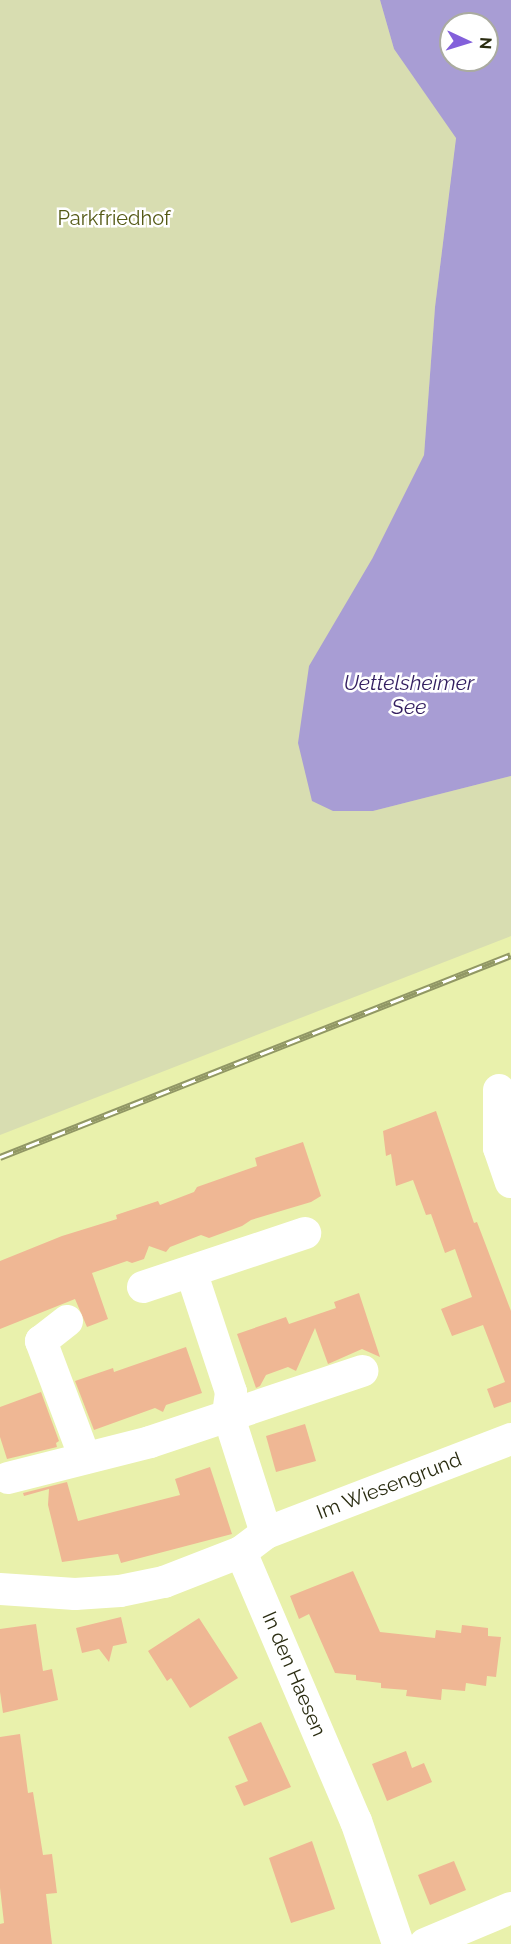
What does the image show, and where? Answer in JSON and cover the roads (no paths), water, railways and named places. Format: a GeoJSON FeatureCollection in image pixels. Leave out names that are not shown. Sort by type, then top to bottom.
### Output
{"type":"FeatureCollection","features":[{"type":"Feature","properties":{"kind":"street"},"geometry":{"type":"LineString","coordinates":[[499,1090],[499,1148],[511,1182]]}},
{"type":"Feature","properties":{"kind":"street"},"geometry":{"type":"LineString","coordinates":[[143,1287],[305,1233]]}},
{"type":"Feature","properties":{"kind":"street"},"geometry":{"type":"LineString","coordinates":[[0,1589],[75,1594],[120,1591],[164,1581],[241,1552],[266,1533],[228,1414],[231,1392],[191,1271]]}},
{"type":"Feature","properties":{"kind":"street"},"geometry":{"type":"LineString","coordinates":[[67,1321],[41,1341],[85,1458]]}},
{"type":"Feature","properties":{"kind":"street"},"geometry":{"type":"LineString","coordinates":[[8,1478],[150,1442],[362,1371]]}},
{"type":"Feature","properties":{"kind":"street","name":"Im Wiesengrund"},"geometry":{"type":"LineString","coordinates":[[266,1533],[511,1439]]}},
{"type":"Feature","properties":{"kind":"street","name":"In den Haesen"},"geometry":{"type":"LineString","coordinates":[[241,1552],[356,1821],[398,1944]]}},
{"type":"Feature","properties":{"kind":"street"},"geometry":{"type":"LineString","coordinates":[[425,1944],[511,1908]]}},
{"type":"Feature","properties":{"kind":"water","name":"Uettelsheimer See"},"geometry":{"type":"Polygon","coordinates":[[[380,0],[511,0],[511,776],[373,811],[333,811],[312,801],[298,743],[309,666],[372,559],[424,455],[435,307],[456,138],[394,49],[380,0]]]}},
{"type":"Feature","properties":{"kind":"railway"},"geometry":{"type":"LineString","coordinates":[[0,1157],[511,955]]}},
{"type":"Feature","properties":{"kind":"park label","name":"Parkfriedhof"},"geometry":{"type":"Point","coordinates":[114,218]}}]}
